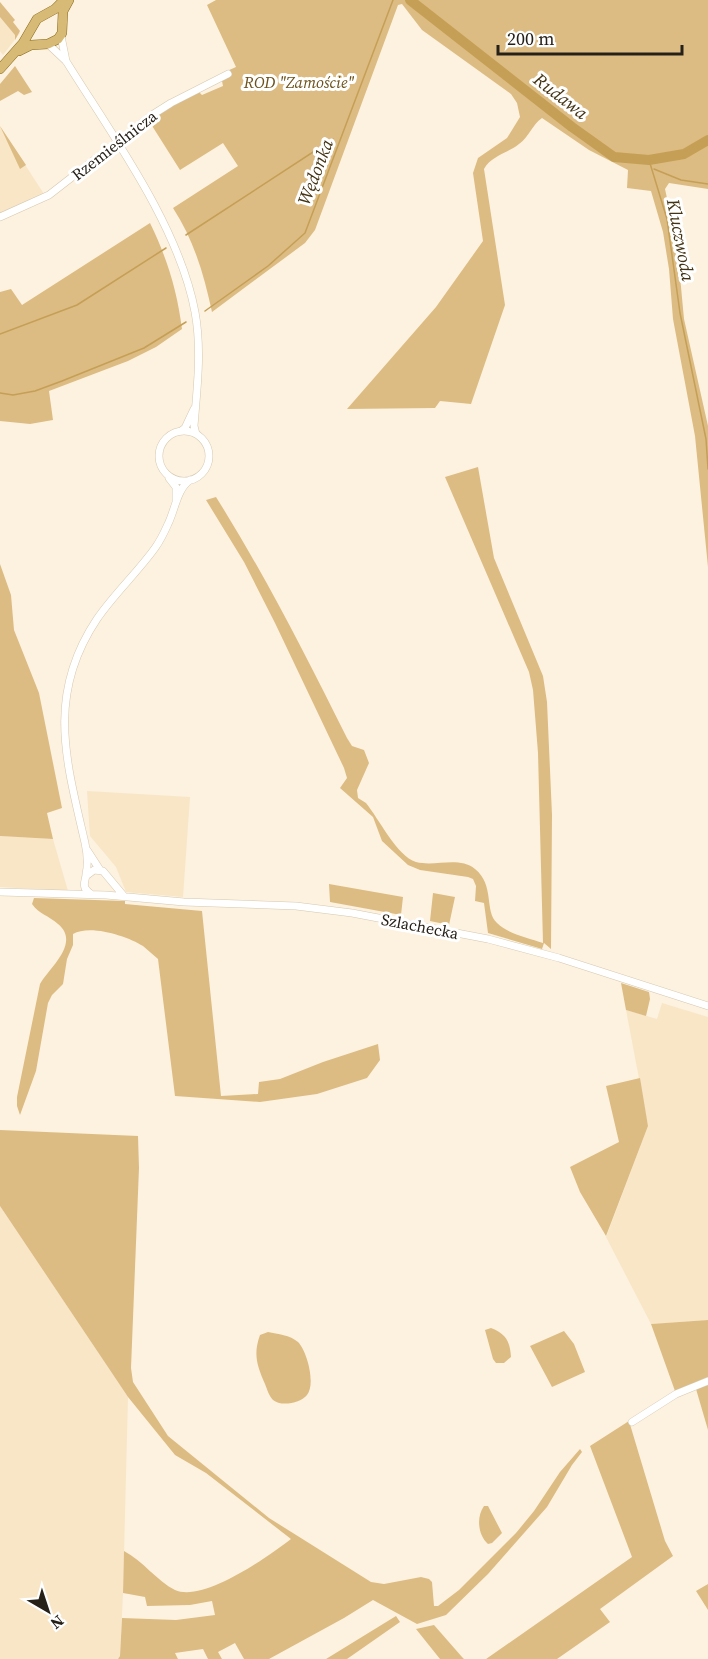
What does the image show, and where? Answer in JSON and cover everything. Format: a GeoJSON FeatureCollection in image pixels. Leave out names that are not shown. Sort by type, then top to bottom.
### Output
{"type":"FeatureCollection","features":[{"type":"Feature","properties":{"kind":"main road"},"geometry":{"type":"LineString","coordinates":[[0,69],[12,56],[37,18],[50,12],[64,0]]}},
{"type":"Feature","properties":{"kind":"main road"},"geometry":{"type":"LineString","coordinates":[[12,56],[31,45],[56,42],[61,36],[63,11],[69,0]]}},
{"type":"Feature","properties":{"kind":"main road"},"geometry":{"type":"LineString","coordinates":[[50,12],[57,15],[62,22]]}},
{"type":"Feature","properties":{"kind":"main road"},"geometry":{"type":"LineString","coordinates":[[31,29],[36,40],[45,44]]}},
{"type":"Feature","properties":{"kind":"street"},"geometry":{"type":"LineString","coordinates":[[61,36],[66,61]]}},
{"type":"Feature","properties":{"kind":"street"},"geometry":{"type":"LineString","coordinates":[[45,44],[66,61],[155,206],[171,238],[192,301],[198,335],[194,426],[196,434],[207,446],[208,460],[202,473],[185,484],[168,525],[153,550],[109,603],[85,638],[74,661],[68,683],[64,704],[68,771],[86,847],[87,891],[96,895],[108,890],[110,880]]}},
{"type":"Feature","properties":{"kind":"street","name":"Rzemieślnicza"},"geometry":{"type":"LineString","coordinates":[[0,217],[49,195],[171,103],[228,74]]}},
{"type":"Feature","properties":{"kind":"street"},"geometry":{"type":"LineString","coordinates":[[176,502],[176,487],[160,465],[159,451],[167,437],[185,428],[195,407]]}},
{"type":"Feature","properties":{"kind":"street"},"geometry":{"type":"LineString","coordinates":[[181,431],[196,434]]}},
{"type":"Feature","properties":{"kind":"street"},"geometry":{"type":"LineString","coordinates":[[168,476],[176,480],[190,480]]}},
{"type":"Feature","properties":{"kind":"street"},"geometry":{"type":"LineString","coordinates":[[86,847],[100,870],[106,873],[124,896]]}},
{"type":"Feature","properties":{"kind":"street"},"geometry":{"type":"LineString","coordinates":[[70,894],[77,890],[91,872],[100,870]]}},
{"type":"Feature","properties":{"kind":"street","name":"Szlachecka"},"geometry":{"type":"LineString","coordinates":[[0,892],[124,896],[184,902],[296,906],[352,913],[488,939],[531,950],[708,1006]]}},
{"type":"Feature","properties":{"kind":"street"},"geometry":{"type":"LineString","coordinates":[[632,1422],[676,1394],[708,1381]]}},
{"type":"Feature","properties":{"kind":"shaded area"},"geometry":{"type":"Polygon","coordinates":[[[0,6],[20,33],[3,55],[0,51],[0,6]]]}},
{"type":"Feature","properties":{"kind":"shaded area"},"geometry":{"type":"Polygon","coordinates":[[[0,126],[44,194],[0,214],[0,126]]]}},
{"type":"Feature","properties":{"kind":"shaded area"},"geometry":{"type":"Polygon","coordinates":[[[87,791],[190,797],[183,897],[126,892],[116,867],[90,836],[87,791]]]}},
{"type":"Feature","properties":{"kind":"shaded area"},"geometry":{"type":"Polygon","coordinates":[[[0,836],[53,839],[68,891],[0,887],[0,836]]]}},
{"type":"Feature","properties":{"kind":"shaded area"},"geometry":{"type":"Polygon","coordinates":[[[662,1003],[708,1017],[708,1320],[651,1324],[606,1237],[648,1126],[626,1010],[657,1019],[662,1003]]]}},
{"type":"Feature","properties":{"kind":"shaded area"},"geometry":{"type":"Polygon","coordinates":[[[0,1206],[128,1397],[123,1593],[118,1659],[0,1659],[0,1206]]]}},
{"type":"Feature","properties":{"kind":"green space","name":"ROD \"Zamoście\""},"geometry":{"type":"Polygon","coordinates":[[[216,0],[708,0],[708,189],[669,183],[665,189],[677,244],[684,319],[708,426],[708,567],[695,436],[673,319],[663,232],[651,191],[627,188],[628,170],[589,150],[542,118],[522,141],[491,161],[484,169],[505,305],[471,404],[440,401],[435,408],[347,409],[436,307],[483,241],[473,173],[478,158],[507,138],[520,117],[517,103],[511,94],[422,30],[402,4],[398,5],[315,230],[305,243],[212,312],[197,258],[187,233],[173,208],[238,166],[223,143],[180,170],[149,121],[168,107],[199,92],[202,95],[223,86],[222,81],[227,71],[236,67],[207,5],[216,0]]]}},
{"type":"Feature","properties":{"kind":"green space"},"geometry":{"type":"Polygon","coordinates":[[[0,2],[15,20],[13,22],[20,31],[15,40],[15,35],[0,17],[0,2]]]}},
{"type":"Feature","properties":{"kind":"green space"},"geometry":{"type":"Polygon","coordinates":[[[15,66],[32,92],[24,95],[18,91],[0,101],[0,84],[15,66]]]}},
{"type":"Feature","properties":{"kind":"green space"},"geometry":{"type":"Polygon","coordinates":[[[0,126],[26,165],[20,169],[0,126]]]}},
{"type":"Feature","properties":{"kind":"green space"},"geometry":{"type":"Polygon","coordinates":[[[150,223],[170,274],[182,329],[156,347],[128,361],[49,391],[53,420],[30,424],[0,421],[0,292],[11,289],[22,305],[150,223]]]}},
{"type":"Feature","properties":{"kind":"green space"},"geometry":{"type":"Polygon","coordinates":[[[478,467],[494,558],[543,676],[547,702],[552,815],[551,949],[544,943],[542,949],[488,933],[484,903],[475,901],[476,886],[473,879],[420,870],[408,865],[382,841],[373,817],[340,788],[347,778],[344,768],[244,562],[206,500],[216,497],[268,586],[347,738],[352,746],[364,750],[369,763],[357,790],[358,798],[366,803],[395,845],[409,858],[423,863],[462,863],[475,869],[485,882],[491,912],[497,923],[512,933],[543,943],[538,753],[533,690],[529,672],[445,477],[478,467]]]}},
{"type":"Feature","properties":{"kind":"green space"},"geometry":{"type":"Polygon","coordinates":[[[0,564],[11,595],[14,630],[39,693],[62,808],[47,813],[53,839],[0,836],[0,564]]]}},
{"type":"Feature","properties":{"kind":"green space"},"geometry":{"type":"Polygon","coordinates":[[[329,884],[403,897],[401,915],[330,902],[329,884]]]}},
{"type":"Feature","properties":{"kind":"green space"},"geometry":{"type":"Polygon","coordinates":[[[433,893],[455,897],[449,925],[430,921],[433,893]]]}},
{"type":"Feature","properties":{"kind":"green space"},"geometry":{"type":"Polygon","coordinates":[[[34,898],[125,901],[125,904],[202,911],[221,1096],[258,1094],[259,1082],[280,1079],[378,1044],[380,1060],[367,1078],[317,1094],[260,1102],[175,1096],[158,959],[143,946],[128,938],[108,932],[80,931],[73,934],[73,945],[67,959],[63,984],[52,995],[48,1003],[36,1071],[20,1115],[17,1097],[40,984],[61,955],[66,939],[64,931],[58,924],[32,904],[34,898]]]}},
{"type":"Feature","properties":{"kind":"green space"},"geometry":{"type":"Polygon","coordinates":[[[621,983],[649,992],[650,999],[646,1016],[626,1010],[621,983]]]}},
{"type":"Feature","properties":{"kind":"green space"},"geometry":{"type":"Polygon","coordinates":[[[640,1078],[648,1126],[606,1236],[580,1192],[570,1167],[619,1142],[606,1086],[640,1078]]]}},
{"type":"Feature","properties":{"kind":"green space"},"geometry":{"type":"Polygon","coordinates":[[[0,1130],[138,1136],[139,1168],[131,1368],[133,1382],[168,1436],[269,1518],[371,1582],[384,1584],[421,1577],[429,1579],[432,1582],[434,1606],[438,1606],[459,1590],[516,1533],[560,1472],[580,1449],[582,1452],[547,1507],[488,1574],[446,1615],[417,1624],[373,1600],[269,1659],[244,1659],[235,1643],[218,1652],[222,1659],[208,1659],[203,1649],[175,1653],[178,1659],[118,1659],[122,1618],[176,1620],[215,1615],[212,1601],[190,1605],[147,1606],[145,1597],[123,1593],[124,1551],[168,1586],[187,1592],[202,1590],[235,1576],[291,1539],[206,1473],[175,1455],[128,1397],[0,1206],[0,1130]]]}},
{"type":"Feature","properties":{"kind":"green space"},"geometry":{"type":"Polygon","coordinates":[[[708,1320],[708,1377],[675,1391],[651,1324],[708,1320]]]}},
{"type":"Feature","properties":{"kind":"green space"},"geometry":{"type":"Polygon","coordinates":[[[491,1328],[504,1336],[510,1347],[511,1357],[504,1363],[496,1363],[493,1359],[485,1330],[491,1328]]]}},
{"type":"Feature","properties":{"kind":"green space"},"geometry":{"type":"Polygon","coordinates":[[[564,1331],[574,1344],[585,1372],[552,1387],[530,1346],[564,1331]]]}},
{"type":"Feature","properties":{"kind":"green space"},"geometry":{"type":"Polygon","coordinates":[[[268,1332],[284,1335],[301,1346],[309,1368],[311,1383],[310,1390],[304,1398],[291,1403],[281,1403],[273,1400],[269,1394],[256,1354],[260,1335],[268,1332]]]}},
{"type":"Feature","properties":{"kind":"green space"},"geometry":{"type":"Polygon","coordinates":[[[708,1385],[708,1430],[696,1389],[708,1385]]]}},
{"type":"Feature","properties":{"kind":"green space"},"geometry":{"type":"Polygon","coordinates":[[[629,1421],[665,1541],[673,1556],[600,1609],[610,1622],[557,1659],[486,1659],[632,1557],[590,1446],[629,1421]]]}},
{"type":"Feature","properties":{"kind":"green space"},"geometry":{"type":"Polygon","coordinates":[[[484,1506],[488,1506],[502,1533],[488,1544],[479,1526],[481,1510],[484,1506]]]}},
{"type":"Feature","properties":{"kind":"green space"},"geometry":{"type":"Polygon","coordinates":[[[708,1584],[708,1610],[696,1591],[708,1584]]]}},
{"type":"Feature","properties":{"kind":"green space"},"geometry":{"type":"Polygon","coordinates":[[[396,1616],[400,1622],[347,1659],[326,1659],[396,1616]]]}},
{"type":"Feature","properties":{"kind":"green space"},"geometry":{"type":"Polygon","coordinates":[[[434,1625],[464,1659],[440,1659],[416,1629],[434,1625]]]}},
{"type":"Feature","properties":{"kind":"waterway","name":"Wędonka"},"geometry":{"type":"LineString","coordinates":[[205,311],[268,266],[305,233],[393,0]]}},
{"type":"Feature","properties":{"kind":"waterway","name":"Rudawa"},"geometry":{"type":"LineString","coordinates":[[410,0],[572,127],[614,157],[649,160],[684,154],[708,140]]}},
{"type":"Feature","properties":{"kind":"waterway"},"geometry":{"type":"LineString","coordinates":[[186,235],[333,139]]}},
{"type":"Feature","properties":{"kind":"waterway","name":"Kluczwoda"},"geometry":{"type":"LineString","coordinates":[[649,160],[667,219],[680,313],[706,439],[708,469]]}},
{"type":"Feature","properties":{"kind":"waterway"},"geometry":{"type":"LineString","coordinates":[[654,169],[681,180],[708,184]]}},
{"type":"Feature","properties":{"kind":"waterway"},"geometry":{"type":"LineString","coordinates":[[0,334],[77,305],[166,248]]}},
{"type":"Feature","properties":{"kind":"waterway","name":"Wędonka"},"geometry":{"type":"LineString","coordinates":[[0,393],[13,395],[35,391],[62,381],[144,348],[186,322]]}}]}
